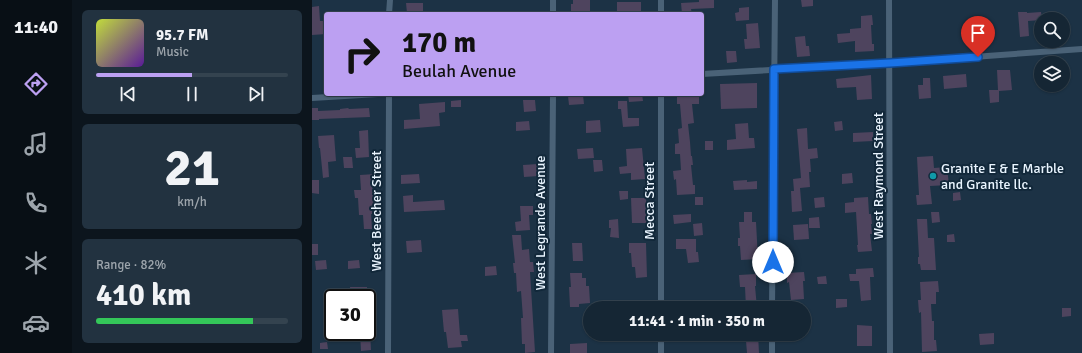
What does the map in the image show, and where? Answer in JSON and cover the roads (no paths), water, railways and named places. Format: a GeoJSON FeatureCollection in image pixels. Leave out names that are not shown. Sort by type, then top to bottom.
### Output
{"type":"FeatureCollection","features":[{"type":"Feature","properties":{"kind":"street"},"geometry":{"type":"LineString","coordinates":[[390,0],[390,12]]}},
{"type":"Feature","properties":{"kind":"street"},"geometry":{"type":"LineString","coordinates":[[553,0],[553,12]]}},
{"type":"Feature","properties":{"kind":"street"},"geometry":{"type":"LineString","coordinates":[[661,0],[661,12]]}},
{"type":"Feature","properties":{"kind":"street"},"geometry":{"type":"LineString","coordinates":[[772,301],[775,0]]}},
{"type":"Feature","properties":{"kind":"street","name":"West Raymond Street"},"geometry":{"type":"LineString","coordinates":[[889,0],[890,353]]}},
{"type":"Feature","properties":{"kind":"street"},"geometry":{"type":"LineString","coordinates":[[704,74],[890,63],[1082,49]]}},
{"type":"Feature","properties":{"kind":"street"},"geometry":{"type":"LineString","coordinates":[[312,98],[345,96]]}},
{"type":"Feature","properties":{"kind":"street","name":"West Beecher Street"},"geometry":{"type":"LineString","coordinates":[[388,353],[389,96]]}},
{"type":"Feature","properties":{"kind":"street","name":"West Legrande Avenue"},"geometry":{"type":"LineString","coordinates":[[552,353],[553,96]]}},
{"type":"Feature","properties":{"kind":"street","name":"Mecca Street"},"geometry":{"type":"LineString","coordinates":[[661,96],[661,301]]}},
{"type":"Feature","properties":{"kind":"street"},"geometry":{"type":"LineString","coordinates":[[661,341],[661,353]]}},
{"type":"Feature","properties":{"kind":"street"},"geometry":{"type":"LineString","coordinates":[[772,341],[772,353]]}},
{"type":"Feature","properties":{"kind":"place","name":"Granite E & E Marble and Granite llc."},"geometry":{"type":"Point","coordinates":[933,176]}}]}
